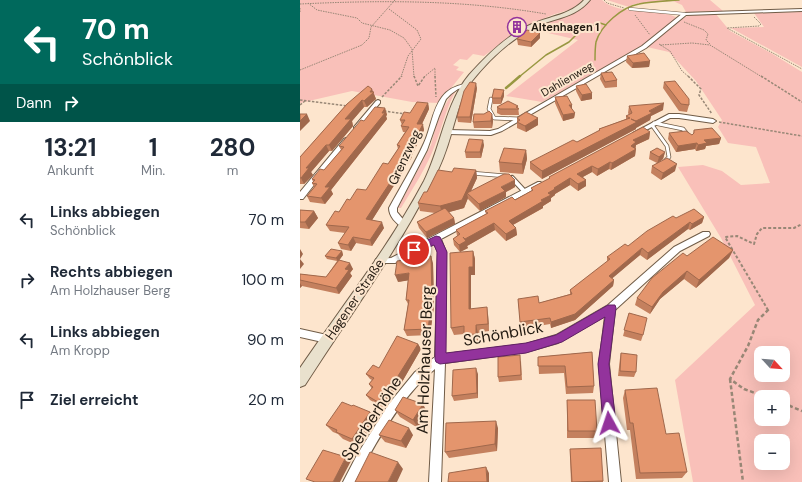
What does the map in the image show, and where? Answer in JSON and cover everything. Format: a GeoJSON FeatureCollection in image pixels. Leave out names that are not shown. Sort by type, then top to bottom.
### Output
{"type":"FeatureCollection","features":[{"type":"Feature","properties":{"kind":"main road","name":"Hagener Straße"},"geometry":{"type":"LineString","coordinates":[[300,380],[437,170],[459,98],[465,86],[480,68],[524,30],[540,22],[577,9],[587,0]]}},
{"type":"Feature","properties":{"kind":"street"},"geometry":{"type":"LineString","coordinates":[[685,14],[802,10]]}},
{"type":"Feature","properties":{"kind":"street","name":"Dahlienweg"},"geometry":{"type":"LineString","coordinates":[[448,132],[491,133],[500,130],[649,44],[685,14]]}},
{"type":"Feature","properties":{"kind":"street","name":"Grenzweg"},"geometry":{"type":"LineString","coordinates":[[403,224],[393,214],[393,208],[428,141],[433,118],[439,107],[453,89],[465,86]]}},
{"type":"Feature","properties":{"kind":"street"},"geometry":{"type":"LineString","coordinates":[[300,197],[378,102]]}},
{"type":"Feature","properties":{"kind":"street"},"geometry":{"type":"LineString","coordinates":[[631,136],[670,116],[713,121]]}},
{"type":"Feature","properties":{"kind":"street"},"geometry":{"type":"LineString","coordinates":[[379,261],[392,262],[546,181]]}},
{"type":"Feature","properties":{"kind":"street","name":"Schönblick"},"geometry":{"type":"LineString","coordinates":[[440,359],[526,348],[558,339],[611,308],[677,250],[706,234]]}},
{"type":"Feature","properties":{"kind":"street","name":"Am Holzhauser Berg"},"geometry":{"type":"LineString","coordinates":[[435,482],[440,359],[442,252],[436,239]]}},
{"type":"Feature","properties":{"kind":"street"},"geometry":{"type":"LineString","coordinates":[[611,308],[604,364],[615,482]]}},
{"type":"Feature","properties":{"kind":"street"},"geometry":{"type":"LineString","coordinates":[[300,333],[327,339]]}},
{"type":"Feature","properties":{"kind":"street","name":"Sperberhöhe"},"geometry":{"type":"LineString","coordinates":[[349,482],[361,459],[392,409],[419,375],[440,359]]}},
{"type":"Feature","properties":{"kind":"lane"},"geometry":{"type":"LineString","coordinates":[[630,10],[685,14]]}},
{"type":"Feature","properties":{"kind":"lane"},"geometry":{"type":"LineString","coordinates":[[491,99],[489,109],[494,118],[519,119]]}},
{"type":"Feature","properties":{"kind":"lane"},"geometry":{"type":"LineString","coordinates":[[653,124],[683,129],[690,138]]}},
{"type":"Feature","properties":{"kind":"lane"},"geometry":{"type":"LineString","coordinates":[[653,124],[669,152],[669,158],[666,160]]}},
{"type":"Feature","properties":{"kind":"lane"},"geometry":{"type":"LineString","coordinates":[[465,173],[511,177],[525,192]]}},
{"type":"Feature","properties":{"kind":"path"},"geometry":{"type":"LineString","coordinates":[[300,70],[362,45],[369,38],[371,26],[389,9],[395,0]]}},
{"type":"Feature","properties":{"kind":"path"},"geometry":{"type":"LineString","coordinates":[[300,4],[395,0],[504,6],[546,14]]}},
{"type":"Feature","properties":{"kind":"path"},"geometry":{"type":"LineString","coordinates":[[604,0],[621,7]]}},
{"type":"Feature","properties":{"kind":"path"},"geometry":{"type":"LineString","coordinates":[[308,4],[317,10],[358,18],[362,23],[390,30],[404,38],[412,49],[411,60],[414,79],[418,86],[427,74],[435,68],[435,98]]}},
{"type":"Feature","properties":{"kind":"path"},"geometry":{"type":"LineString","coordinates":[[300,8],[302,11],[300,12]]}},
{"type":"Feature","properties":{"kind":"path"},"geometry":{"type":"LineString","coordinates":[[378,102],[402,76],[408,56],[421,39],[417,30],[389,9]]}},
{"type":"Feature","properties":{"kind":"path"},"geometry":{"type":"LineString","coordinates":[[630,10],[635,12],[635,15],[642,23],[644,29],[655,38],[660,45],[670,51],[682,70],[701,89],[699,95],[711,111],[713,121],[802,136]]}},
{"type":"Feature","properties":{"kind":"path"},"geometry":{"type":"LineString","coordinates":[[750,12],[761,24],[759,26],[728,28],[802,69]]}},
{"type":"Feature","properties":{"kind":"path"},"geometry":{"type":"LineString","coordinates":[[677,20],[689,23],[704,30],[708,34],[706,40],[710,45],[802,102]]}},
{"type":"Feature","properties":{"kind":"path"},"geometry":{"type":"LineString","coordinates":[[649,44],[710,45]]}},
{"type":"Feature","properties":{"kind":"path"},"geometry":{"type":"LineString","coordinates":[[300,100],[352,107]]}},
{"type":"Feature","properties":{"kind":"path"},"geometry":{"type":"LineString","coordinates":[[300,105],[305,101]]}},
{"type":"Feature","properties":{"kind":"path"},"geometry":{"type":"LineString","coordinates":[[378,110],[406,114]]}},
{"type":"Feature","properties":{"kind":"path"},"geometry":{"type":"LineString","coordinates":[[743,482],[730,379],[748,346],[758,320],[769,309],[725,237],[737,236],[754,244],[757,234],[762,228],[794,228],[802,224]]}},
{"type":"Feature","properties":{"kind":"path"},"geometry":{"type":"LineString","coordinates":[[730,379],[744,389],[754,393]]}},
{"type":"Feature","properties":{"kind":"path"},"geometry":{"type":"LineString","coordinates":[[790,406],[802,411]]}},
{"type":"Feature","properties":{"kind":"shaded area"},"geometry":{"type":"Polygon","coordinates":[[[300,0],[582,0],[573,8],[545,18],[526,27],[509,37],[484,56],[473,54],[467,60],[460,59],[453,65],[459,67],[456,70],[464,72],[439,103],[412,102],[352,91],[300,103],[300,0]]]}},
{"type":"Feature","properties":{"kind":"shaded area"},"geometry":{"type":"Polygon","coordinates":[[[590,0],[602,0],[609,5],[618,8],[662,13],[677,18],[645,45],[542,102],[506,96],[578,40],[531,29],[582,9],[590,0]]]}},
{"type":"Feature","properties":{"kind":"shaded area"},"geometry":{"type":"Polygon","coordinates":[[[607,0],[710,0],[723,11],[686,12],[682,5],[673,1],[634,4],[629,7],[607,0]]]}},
{"type":"Feature","properties":{"kind":"shaded area"},"geometry":{"type":"Polygon","coordinates":[[[802,12],[802,67],[731,28],[764,27],[754,13],[802,12]]]}},
{"type":"Feature","properties":{"kind":"shaded area"},"geometry":{"type":"Polygon","coordinates":[[[695,13],[715,13],[730,31],[802,72],[802,482],[693,482],[675,380],[755,305],[721,238],[678,167],[703,165],[722,171],[741,185],[770,183],[756,147],[728,143],[718,127],[722,120],[696,81],[669,52],[647,47],[685,17],[695,13]]]}},
{"type":"Feature","properties":{"kind":"shaded area"},"geometry":{"type":"Polygon","coordinates":[[[455,92],[428,161],[401,208],[398,208],[431,145],[438,118],[452,93],[455,92]]]}},
{"type":"Feature","properties":{"kind":"building"},"geometry":{"type":"Polygon","coordinates":[[[527,30],[540,33],[531,42],[517,39],[527,30]]]}},
{"type":"Feature","properties":{"kind":"building"},"geometry":{"type":"Polygon","coordinates":[[[644,53],[650,61],[633,63],[627,56],[644,53]]]}},
{"type":"Feature","properties":{"kind":"building"},"geometry":{"type":"Polygon","coordinates":[[[612,72],[617,80],[605,82],[601,73],[612,72]]]}},
{"type":"Feature","properties":{"kind":"building"},"geometry":{"type":"Polygon","coordinates":[[[675,81],[689,99],[689,105],[681,104],[664,82],[675,81]]]}},
{"type":"Feature","properties":{"kind":"building"},"geometry":{"type":"Polygon","coordinates":[[[470,82],[476,83],[470,117],[457,117],[464,91],[470,82]]]}},
{"type":"Feature","properties":{"kind":"building"},"geometry":{"type":"Polygon","coordinates":[[[586,84],[592,93],[582,95],[576,86],[586,84]]]}},
{"type":"Feature","properties":{"kind":"building"},"geometry":{"type":"Polygon","coordinates":[[[368,86],[372,89],[370,92],[374,92],[364,101],[362,100],[345,119],[351,119],[329,145],[326,145],[306,168],[309,168],[300,178],[300,157],[347,104],[368,86]]]}},
{"type":"Feature","properties":{"kind":"building"},"geometry":{"type":"Polygon","coordinates":[[[494,89],[504,90],[501,98],[492,98],[494,89]]]}},
{"type":"Feature","properties":{"kind":"building"},"geometry":{"type":"Polygon","coordinates":[[[567,96],[572,105],[569,105],[575,113],[563,115],[555,97],[567,96]]]}},
{"type":"Feature","properties":{"kind":"building"},"geometry":{"type":"Polygon","coordinates":[[[508,101],[518,106],[516,107],[519,109],[500,109],[497,107],[508,101]]]}},
{"type":"Feature","properties":{"kind":"building"},"geometry":{"type":"Polygon","coordinates":[[[417,102],[428,103],[417,124],[423,124],[409,151],[411,151],[366,219],[382,222],[370,240],[353,237],[348,245],[338,243],[349,227],[326,225],[335,211],[339,212],[347,199],[350,200],[357,189],[366,190],[383,163],[388,164],[400,146],[397,145],[409,127],[401,126],[405,120],[400,120],[404,112],[410,113],[417,102]]]}},
{"type":"Feature","properties":{"kind":"building"},"geometry":{"type":"Polygon","coordinates":[[[664,103],[649,111],[652,113],[636,121],[631,119],[637,122],[542,171],[530,162],[573,140],[577,142],[600,130],[599,129],[630,118],[626,116],[632,113],[629,106],[664,103]]]}},
{"type":"Feature","properties":{"kind":"building"},"geometry":{"type":"Polygon","coordinates":[[[375,107],[385,108],[382,113],[385,113],[325,187],[330,187],[321,198],[307,196],[317,184],[312,183],[315,180],[312,179],[320,169],[324,170],[344,147],[339,146],[361,120],[364,121],[375,107]]]}},
{"type":"Feature","properties":{"kind":"building"},"geometry":{"type":"Polygon","coordinates":[[[489,111],[492,114],[491,121],[473,122],[474,114],[484,114],[489,111]]]}},
{"type":"Feature","properties":{"kind":"building"},"geometry":{"type":"Polygon","coordinates":[[[526,112],[538,118],[525,126],[517,122],[520,120],[517,118],[526,112]]]}},
{"type":"Feature","properties":{"kind":"building"},"geometry":{"type":"Polygon","coordinates":[[[300,114],[307,114],[300,121],[300,114]]]}},
{"type":"Feature","properties":{"kind":"building"},"geometry":{"type":"Polygon","coordinates":[[[643,127],[650,132],[633,140],[636,142],[631,146],[636,149],[612,163],[610,162],[598,169],[592,166],[577,174],[586,180],[578,184],[570,178],[554,188],[555,189],[548,193],[551,195],[541,200],[543,201],[509,221],[516,228],[506,234],[494,223],[465,239],[463,237],[466,241],[459,245],[453,239],[460,234],[456,230],[488,213],[485,211],[512,197],[515,200],[533,190],[531,188],[550,178],[549,177],[643,127]]]}},
{"type":"Feature","properties":{"kind":"building"},"geometry":{"type":"Polygon","coordinates":[[[712,128],[721,138],[704,140],[707,143],[698,145],[697,143],[678,146],[669,133],[686,131],[692,135],[694,130],[712,128]]]}},
{"type":"Feature","properties":{"kind":"building"},"geometry":{"type":"Polygon","coordinates":[[[469,139],[483,140],[480,152],[465,152],[469,139]]]}},
{"type":"Feature","properties":{"kind":"building"},"geometry":{"type":"Polygon","coordinates":[[[504,148],[526,150],[522,164],[499,162],[504,148]]]}},
{"type":"Feature","properties":{"kind":"building"},"geometry":{"type":"Polygon","coordinates":[[[657,148],[665,152],[659,157],[650,152],[657,148]]]}},
{"type":"Feature","properties":{"kind":"building"},"geometry":{"type":"Polygon","coordinates":[[[667,158],[677,164],[663,173],[652,166],[667,158]]]}},
{"type":"Feature","properties":{"kind":"building"},"geometry":{"type":"Polygon","coordinates":[[[454,168],[476,170],[462,200],[440,206],[418,203],[424,192],[427,192],[438,170],[452,172],[454,168]]]}},
{"type":"Feature","properties":{"kind":"building"},"geometry":{"type":"Polygon","coordinates":[[[504,174],[509,174],[515,180],[501,187],[505,191],[479,204],[467,193],[504,174]]]}},
{"type":"Feature","properties":{"kind":"building"},"geometry":{"type":"Polygon","coordinates":[[[445,208],[454,218],[426,232],[417,222],[445,208]]]}},
{"type":"Feature","properties":{"kind":"building"},"geometry":{"type":"Polygon","coordinates":[[[694,209],[704,217],[692,224],[690,222],[648,253],[642,248],[609,276],[614,280],[575,314],[551,322],[550,318],[520,322],[518,299],[538,296],[539,303],[572,294],[570,290],[610,259],[607,257],[625,244],[628,246],[647,231],[673,216],[676,218],[694,209]]]}},
{"type":"Feature","properties":{"kind":"building"},"geometry":{"type":"Polygon","coordinates":[[[300,210],[314,211],[305,222],[300,222],[300,210]]]}},
{"type":"Feature","properties":{"kind":"building"},"geometry":{"type":"Polygon","coordinates":[[[713,237],[733,250],[699,280],[687,271],[663,292],[652,307],[637,298],[652,278],[683,253],[687,256],[713,237]]]}},
{"type":"Feature","properties":{"kind":"building"},"geometry":{"type":"Polygon","coordinates":[[[331,249],[342,251],[336,258],[325,256],[331,249]]]}},
{"type":"Feature","properties":{"kind":"building"},"geometry":{"type":"Polygon","coordinates":[[[473,251],[473,267],[469,267],[469,309],[487,307],[488,324],[476,325],[476,334],[464,335],[464,326],[451,328],[450,253],[473,251]]]}},
{"type":"Feature","properties":{"kind":"building"},"geometry":{"type":"Polygon","coordinates":[[[431,256],[432,300],[428,329],[404,330],[409,300],[406,300],[409,273],[395,275],[397,261],[431,256]]]}},
{"type":"Feature","properties":{"kind":"building"},"geometry":{"type":"Polygon","coordinates":[[[339,260],[350,263],[345,269],[349,270],[336,288],[300,280],[300,274],[326,277],[339,260]]]}},
{"type":"Feature","properties":{"kind":"building"},"geometry":{"type":"Polygon","coordinates":[[[629,313],[647,318],[643,335],[624,330],[629,313]]]}},
{"type":"Feature","properties":{"kind":"building"},"geometry":{"type":"Polygon","coordinates":[[[397,336],[418,344],[398,376],[378,402],[366,395],[373,387],[369,384],[374,378],[366,374],[373,365],[379,368],[397,336]]]}},
{"type":"Feature","properties":{"kind":"building"},"geometry":{"type":"Polygon","coordinates":[[[592,352],[594,386],[567,387],[565,366],[538,366],[538,357],[592,352]]]}},
{"type":"Feature","properties":{"kind":"building"},"geometry":{"type":"Polygon","coordinates":[[[621,353],[637,355],[636,372],[620,371],[621,353]]]}},
{"type":"Feature","properties":{"kind":"building"},"geometry":{"type":"Polygon","coordinates":[[[520,355],[521,375],[498,377],[498,357],[520,355]]]}},
{"type":"Feature","properties":{"kind":"building"},"geometry":{"type":"Polygon","coordinates":[[[476,368],[477,393],[452,396],[453,370],[476,368]]]}},
{"type":"Feature","properties":{"kind":"building"},"geometry":{"type":"Polygon","coordinates":[[[657,388],[666,434],[679,433],[687,472],[640,473],[633,423],[630,423],[625,390],[657,388]]]}},
{"type":"Feature","properties":{"kind":"building"},"geometry":{"type":"Polygon","coordinates":[[[403,397],[423,404],[413,420],[395,410],[403,397]]]}},
{"type":"Feature","properties":{"kind":"building"},"geometry":{"type":"Polygon","coordinates":[[[567,400],[595,400],[597,431],[568,431],[567,400]]]}},
{"type":"Feature","properties":{"kind":"building"},"geometry":{"type":"Polygon","coordinates":[[[342,402],[370,412],[352,439],[336,432],[337,430],[326,425],[342,402]]]}},
{"type":"Feature","properties":{"kind":"building"},"geometry":{"type":"Polygon","coordinates":[[[389,420],[409,428],[401,441],[379,435],[389,420]]]}},
{"type":"Feature","properties":{"kind":"building"},"geometry":{"type":"Polygon","coordinates":[[[496,421],[495,444],[445,452],[446,423],[496,421]]]}},
{"type":"Feature","properties":{"kind":"building"},"geometry":{"type":"Polygon","coordinates":[[[601,448],[603,481],[572,482],[570,449],[601,448]]]}},
{"type":"Feature","properties":{"kind":"building"},"geometry":{"type":"Polygon","coordinates":[[[323,450],[346,457],[333,482],[315,482],[306,479],[323,450]]]}},
{"type":"Feature","properties":{"kind":"building"},"geometry":{"type":"Polygon","coordinates":[[[370,452],[398,462],[388,482],[355,482],[370,452]]]}},
{"type":"Feature","properties":{"kind":"building"},"geometry":{"type":"Polygon","coordinates":[[[486,467],[487,482],[448,482],[449,473],[486,467]]]}},
{"type":"Feature","properties":{"kind":"waterway"},"geometry":{"type":"LineString","coordinates":[[605,25],[619,13],[632,6],[679,0]]}},
{"type":"Feature","properties":{"kind":"waterway"},"geometry":{"type":"LineString","coordinates":[[519,77],[546,55],[569,42],[579,32],[600,23],[605,25]]}},
{"type":"Feature","properties":{"kind":"waterway"},"geometry":{"type":"LineString","coordinates":[[595,60],[596,42],[605,25]]}},
{"type":"Feature","properties":{"kind":"waterway"},"geometry":{"type":"LineString","coordinates":[[506,88],[520,76]]}},
{"type":"Feature","properties":{"kind":"place","name":"Altenhagen 1"},"geometry":{"type":"Point","coordinates":[517,27]}},
{"type":"Feature","properties":{"kind":"route"},"geometry":{"type":"LineString","coordinates":[[414,250],[436,239],[442,252],[440,359],[526,348],[558,339],[611,308],[604,364],[609,423]]}}]}
